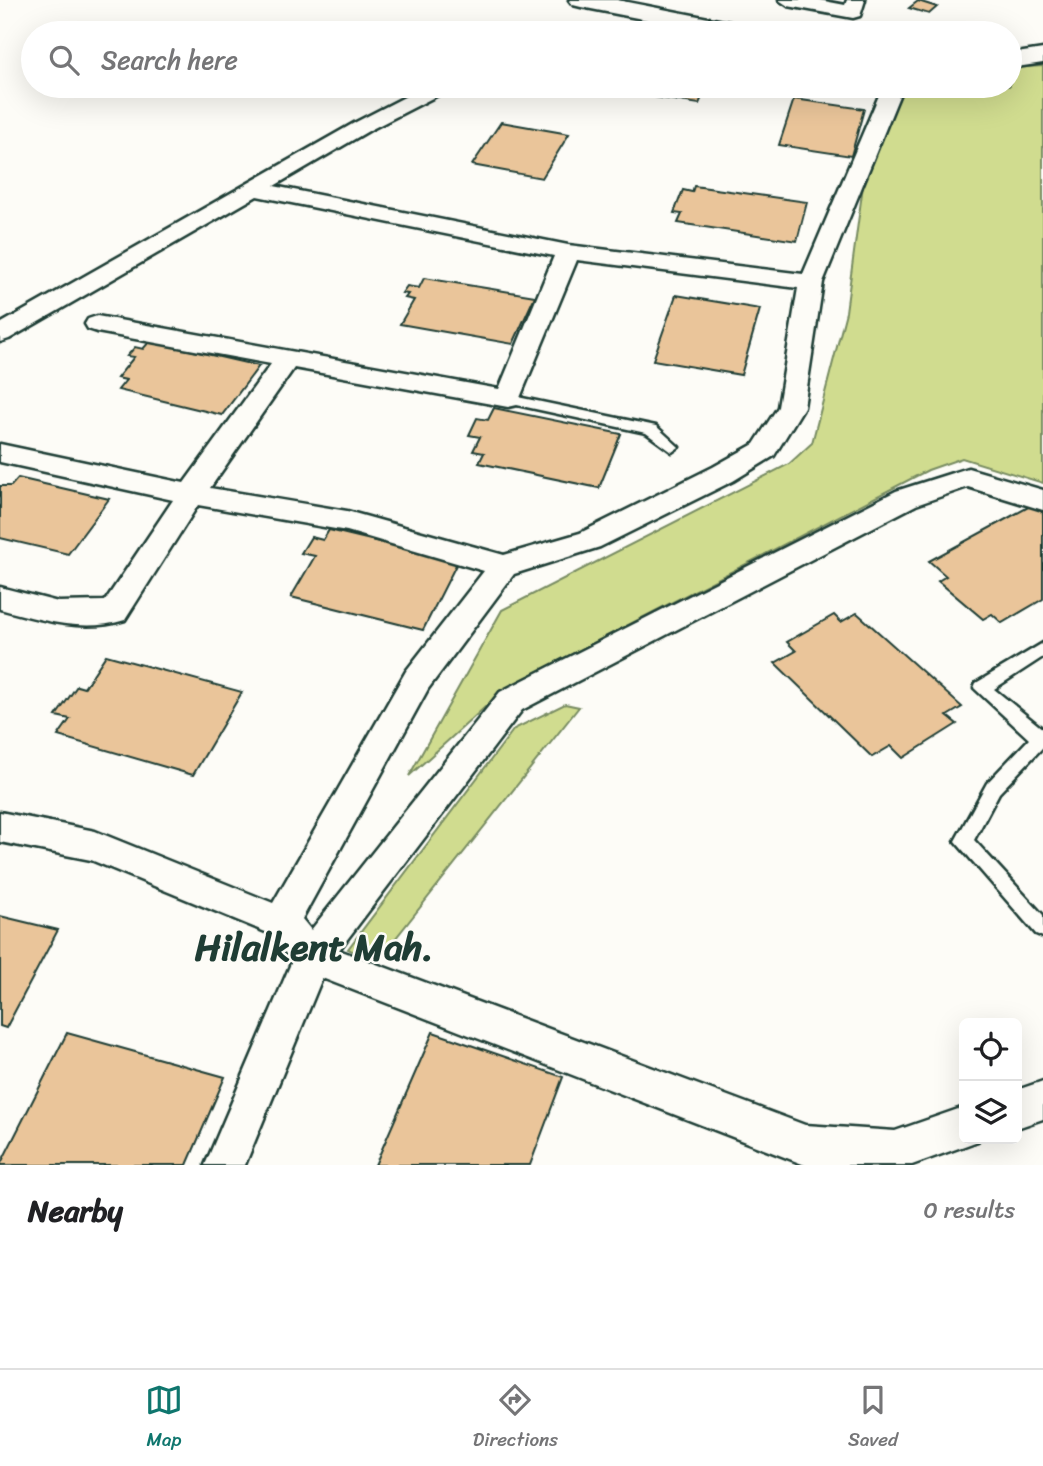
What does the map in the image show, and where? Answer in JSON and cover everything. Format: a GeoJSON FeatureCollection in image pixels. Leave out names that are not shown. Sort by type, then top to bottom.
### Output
{"type":"FeatureCollection","features":[{"type":"Feature","properties":{"kind":"street"},"geometry":{"type":"LineString","coordinates":[[581,0],[688,21]]}},
{"type":"Feature","properties":{"kind":"street"},"geometry":{"type":"LineString","coordinates":[[788,0],[853,12],[856,0]]}},
{"type":"Feature","properties":{"kind":"street"},"geometry":{"type":"LineString","coordinates":[[1022,59],[1043,56]]}},
{"type":"Feature","properties":{"kind":"street"},"geometry":{"type":"LineString","coordinates":[[0,334],[418,98]]}},
{"type":"Feature","properties":{"kind":"street"},"geometry":{"type":"LineString","coordinates":[[0,453],[191,494],[347,521],[504,566],[590,540],[723,474],[764,450],[791,407],[811,282],[888,98]]}},
{"type":"Feature","properties":{"kind":"street"},"geometry":{"type":"LineString","coordinates":[[254,189],[568,252],[811,282]]}},
{"type":"Feature","properties":{"kind":"street"},"geometry":{"type":"LineString","coordinates":[[97,324],[508,399],[568,252]]}},
{"type":"Feature","properties":{"kind":"street"},"geometry":{"type":"LineString","coordinates":[[0,598],[58,613],[114,612],[191,494],[288,358]]}},
{"type":"Feature","properties":{"kind":"street"},"geometry":{"type":"LineString","coordinates":[[225,1165],[312,957],[511,701],[906,498],[968,477],[1043,500]]}},
{"type":"Feature","properties":{"kind":"street"},"geometry":{"type":"LineString","coordinates":[[281,922],[417,680],[504,566]]}},
{"type":"Feature","properties":{"kind":"street"},"geometry":{"type":"LineString","coordinates":[[0,827],[95,846],[281,922],[312,957],[805,1145],[892,1158],[959,1129]]}},
{"type":"Feature","properties":{"kind":"street"},"geometry":{"type":"LineString","coordinates":[[1022,1107],[1043,1100]]}},
{"type":"Feature","properties":{"kind":"lane"},"geometry":{"type":"LineString","coordinates":[[508,399],[651,429],[672,447]]}},
{"type":"Feature","properties":{"kind":"lane"},"geometry":{"type":"LineString","coordinates":[[1043,649],[982,688],[1042,737],[993,788],[964,841],[1043,928]]}},
{"type":"Feature","properties":{"kind":"green space"},"geometry":{"type":"Polygon","coordinates":[[[1043,66],[1043,483],[962,458],[928,470],[506,688],[409,776],[502,610],[789,464],[812,443],[846,312],[866,163],[896,98],[1022,98],[1022,67],[1043,66]]]}},
{"type":"Feature","properties":{"kind":"green space"},"geometry":{"type":"Polygon","coordinates":[[[565,704],[579,707],[376,963],[348,949],[514,729],[565,704]]]}},
{"type":"Feature","properties":{"kind":"building"},"geometry":{"type":"Polygon","coordinates":[[[918,1],[937,7],[929,14],[909,8],[918,1]]]}},
{"type":"Feature","properties":{"kind":"building"},"geometry":{"type":"Polygon","coordinates":[[[660,98],[702,98],[699,104],[660,98]]]}},
{"type":"Feature","properties":{"kind":"building"},"geometry":{"type":"Polygon","coordinates":[[[794,99],[864,109],[851,156],[779,145],[794,99]]]}},
{"type":"Feature","properties":{"kind":"building"},"geometry":{"type":"Polygon","coordinates":[[[501,122],[569,134],[542,178],[472,165],[501,122]]]}},
{"type":"Feature","properties":{"kind":"building"},"geometry":{"type":"Polygon","coordinates":[[[694,186],[807,202],[797,241],[678,223],[682,214],[674,213],[683,190],[692,192],[694,186]]]}},
{"type":"Feature","properties":{"kind":"building"},"geometry":{"type":"Polygon","coordinates":[[[424,278],[535,296],[513,344],[400,324],[414,300],[405,298],[408,294],[402,293],[407,286],[419,288],[424,278]]]}},
{"type":"Feature","properties":{"kind":"building"},"geometry":{"type":"Polygon","coordinates":[[[676,295],[760,309],[741,375],[653,360],[676,295]]]}},
{"type":"Feature","properties":{"kind":"building"},"geometry":{"type":"Polygon","coordinates":[[[150,341],[259,366],[222,415],[118,390],[126,380],[117,378],[134,357],[127,356],[135,347],[143,349],[150,341]]]}},
{"type":"Feature","properties":{"kind":"building"},"geometry":{"type":"Polygon","coordinates":[[[494,408],[621,434],[599,488],[479,463],[484,453],[473,451],[480,437],[469,435],[477,418],[488,420],[494,408]]]}},
{"type":"Feature","properties":{"kind":"building"},"geometry":{"type":"Polygon","coordinates":[[[18,478],[109,499],[68,554],[0,538],[0,486],[11,486],[18,478]]]}},
{"type":"Feature","properties":{"kind":"building"},"geometry":{"type":"Polygon","coordinates":[[[1032,505],[1043,513],[1043,599],[1002,623],[992,614],[983,619],[938,581],[946,576],[929,561],[1032,505]]]}},
{"type":"Feature","properties":{"kind":"building"},"geometry":{"type":"Polygon","coordinates":[[[329,530],[458,561],[423,630],[291,597],[315,556],[301,553],[311,537],[323,540],[329,530]]]}},
{"type":"Feature","properties":{"kind":"building"},"geometry":{"type":"Polygon","coordinates":[[[857,613],[962,707],[947,716],[957,724],[903,758],[891,746],[872,757],[775,663],[796,651],[787,642],[834,615],[841,622],[857,613]]]}},
{"type":"Feature","properties":{"kind":"building"},"geometry":{"type":"Polygon","coordinates":[[[106,655],[242,692],[193,775],[58,736],[70,719],[56,716],[77,686],[84,688],[106,655]]]}},
{"type":"Feature","properties":{"kind":"building"},"geometry":{"type":"Polygon","coordinates":[[[0,916],[58,930],[6,1028],[0,1026],[0,916]]]}},
{"type":"Feature","properties":{"kind":"building"},"geometry":{"type":"Polygon","coordinates":[[[433,1032],[563,1077],[530,1165],[375,1165],[433,1032]]]}},
{"type":"Feature","properties":{"kind":"building"},"geometry":{"type":"Polygon","coordinates":[[[67,1033],[225,1077],[187,1165],[0,1165],[67,1033]]]}},
{"type":"Feature","properties":{"kind":"district","name":"Hilalkent Mah."},"geometry":{"type":"Point","coordinates":[314,947]}}]}
